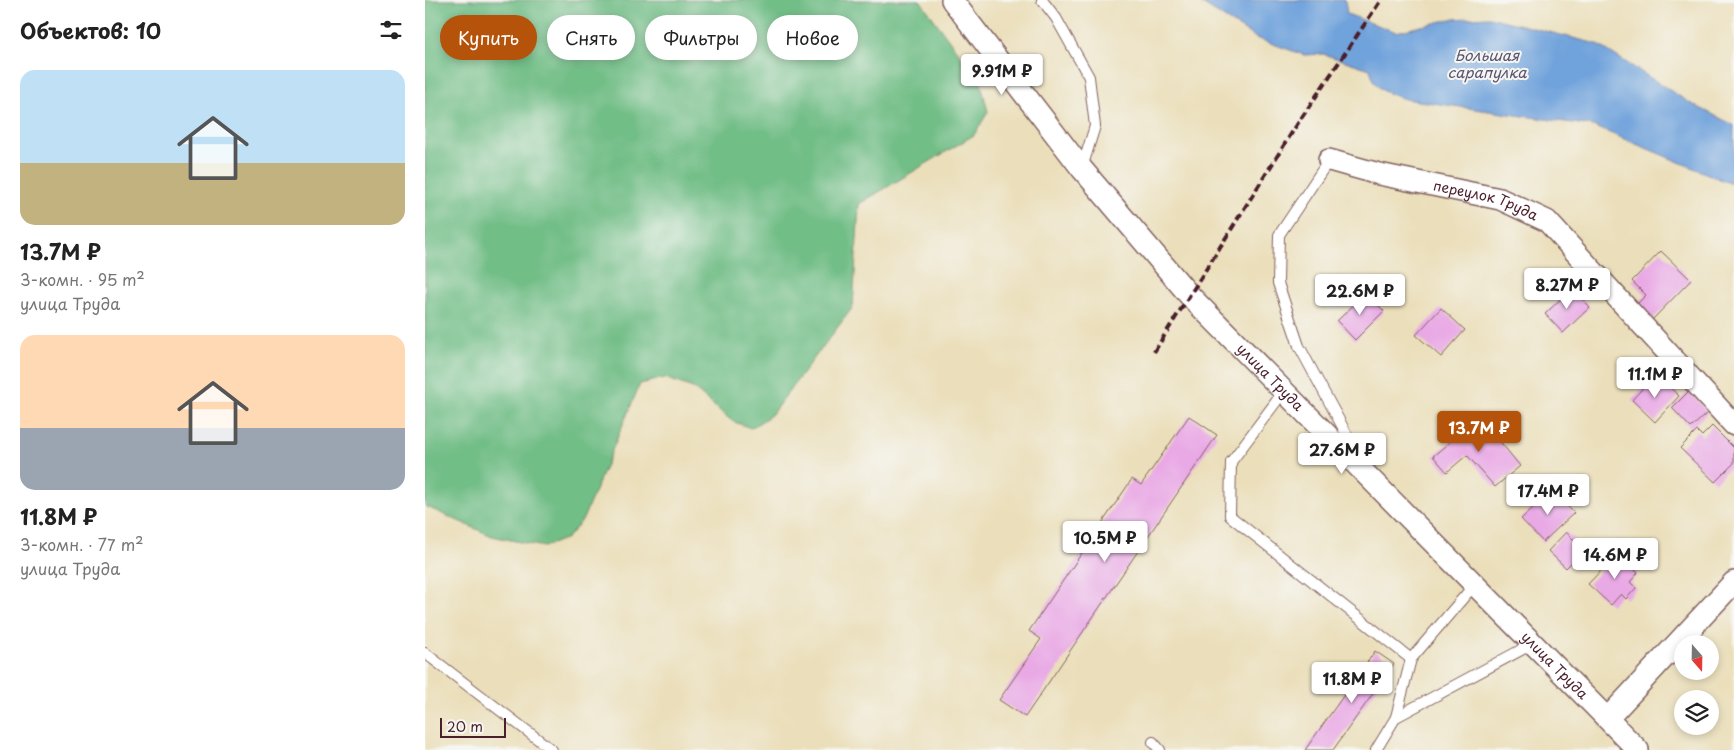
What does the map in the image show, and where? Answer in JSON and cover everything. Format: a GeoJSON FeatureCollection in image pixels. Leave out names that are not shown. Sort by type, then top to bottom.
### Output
{"type":"FeatureCollection","features":[{"type":"Feature","properties":{"kind":"street","name":"улица Труда"},"geometry":{"type":"LineString","coordinates":[[952,0],[1081,169],[1190,296],[1638,750]]}},
{"type":"Feature","properties":{"kind":"street","name":"переулок Труда"},"geometry":{"type":"LineString","coordinates":[[1329,160],[1379,174],[1500,198],[1547,221],[1734,424]]}},
{"type":"Feature","properties":{"kind":"street"},"geometry":{"type":"LineString","coordinates":[[1608,718],[1734,582]]}},
{"type":"Feature","properties":{"kind":"lane"},"geometry":{"type":"LineString","coordinates":[[1042,0],[1056,18],[1089,76],[1095,126],[1081,169]]}},
{"type":"Feature","properties":{"kind":"lane"},"geometry":{"type":"LineString","coordinates":[[1329,160],[1279,235],[1278,283],[1299,346],[1371,479]]}},
{"type":"Feature","properties":{"kind":"lane"},"geometry":{"type":"LineString","coordinates":[[1284,391],[1231,462],[1229,516],[1411,658]]}},
{"type":"Feature","properties":{"kind":"lane"},"geometry":{"type":"LineString","coordinates":[[1376,750],[1396,717],[1411,658],[1475,584]]}},
{"type":"Feature","properties":{"kind":"lane"},"geometry":{"type":"LineString","coordinates":[[1396,717],[1534,643]]}},
{"type":"Feature","properties":{"kind":"lane"},"geometry":{"type":"LineString","coordinates":[[425,653],[552,750]]}},
{"type":"Feature","properties":{"kind":"lane"},"geometry":{"type":"LineString","coordinates":[[1153,742],[1160,750]]}},
{"type":"Feature","properties":{"kind":"green space"},"geometry":{"type":"Polygon","coordinates":[[[425,0],[920,0],[981,84],[988,112],[974,135],[859,204],[853,307],[771,415],[751,428],[732,421],[693,388],[665,378],[640,384],[583,519],[567,538],[544,547],[492,536],[425,506],[425,0]]]}},
{"type":"Feature","properties":{"kind":"water","name":"Большая сарапулка"},"geometry":{"type":"Polygon","coordinates":[[[1196,0],[1345,0],[1347,14],[1396,32],[1451,19],[1489,17],[1597,44],[1690,103],[1734,125],[1734,185],[1593,126],[1405,99],[1392,95],[1378,87],[1370,69],[1323,54],[1304,55],[1256,38],[1196,0]]]}},
{"type":"Feature","properties":{"kind":"building"},"geometry":{"type":"Polygon","coordinates":[[[1661,251],[1691,280],[1651,321],[1635,306],[1646,295],[1632,281],[1661,251]]]}},
{"type":"Feature","properties":{"kind":"building"},"geometry":{"type":"Polygon","coordinates":[[[1572,288],[1590,307],[1563,333],[1545,314],[1572,288]]]}},
{"type":"Feature","properties":{"kind":"building"},"geometry":{"type":"Polygon","coordinates":[[[1366,293],[1384,311],[1355,340],[1337,321],[1366,293]]]}},
{"type":"Feature","properties":{"kind":"building"},"geometry":{"type":"Polygon","coordinates":[[[1441,308],[1465,330],[1441,357],[1416,335],[1441,308]]]}},
{"type":"Feature","properties":{"kind":"building"},"geometry":{"type":"Polygon","coordinates":[[[1650,380],[1657,386],[1662,380],[1679,396],[1655,422],[1632,400],[1650,380]]]}},
{"type":"Feature","properties":{"kind":"building"},"geometry":{"type":"Polygon","coordinates":[[[1689,391],[1708,412],[1691,428],[1672,408],[1689,391]]]}},
{"type":"Feature","properties":{"kind":"building"},"geometry":{"type":"Polygon","coordinates":[[[1189,416],[1217,435],[1025,717],[999,700],[1041,639],[1029,631],[1132,479],[1141,485],[1189,416]]]}},
{"type":"Feature","properties":{"kind":"building"},"geometry":{"type":"Polygon","coordinates":[[[1480,417],[1520,466],[1495,487],[1467,455],[1447,472],[1433,456],[1480,417]]]}},
{"type":"Feature","properties":{"kind":"building"},"geometry":{"type":"Polygon","coordinates":[[[1712,426],[1734,448],[1734,463],[1715,482],[1680,448],[1697,431],[1702,436],[1712,426]]]}},
{"type":"Feature","properties":{"kind":"building"},"geometry":{"type":"Polygon","coordinates":[[[1552,490],[1574,513],[1543,542],[1521,519],[1552,490]]]}},
{"type":"Feature","properties":{"kind":"building"},"geometry":{"type":"Polygon","coordinates":[[[1566,532],[1584,550],[1566,568],[1548,551],[1566,532]]]}},
{"type":"Feature","properties":{"kind":"building"},"geometry":{"type":"Polygon","coordinates":[[[1617,554],[1638,573],[1630,582],[1636,588],[1626,599],[1621,594],[1611,605],[1588,584],[1617,554]]]}},
{"type":"Feature","properties":{"kind":"building"},"geometry":{"type":"Polygon","coordinates":[[[1375,651],[1394,664],[1333,750],[1305,750],[1375,651]]]}},
{"type":"Feature","properties":{"kind":"railway"},"geometry":{"type":"LineString","coordinates":[[1154,352],[1298,123],[1381,0]]}}]}
